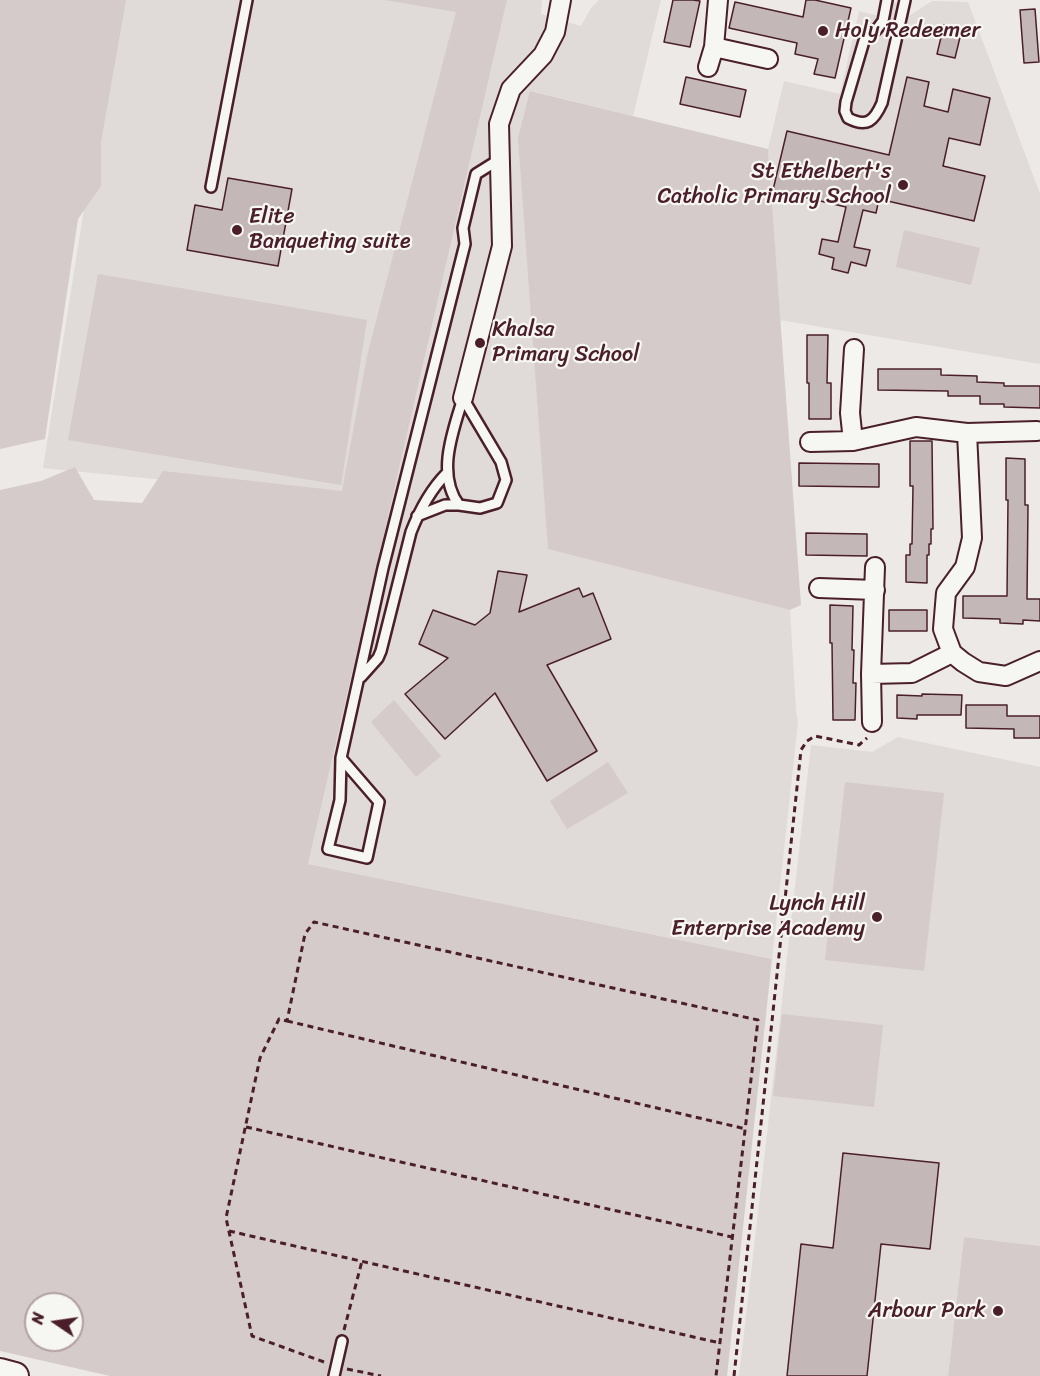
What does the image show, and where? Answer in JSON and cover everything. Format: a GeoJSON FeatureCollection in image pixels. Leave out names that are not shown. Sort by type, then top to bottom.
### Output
{"type":"FeatureCollection","features":[{"type":"Feature","properties":{"kind":"main road"},"geometry":{"type":"LineString","coordinates":[[0,1372],[15,1376]]}},
{"type":"Feature","properties":{"kind":"street"},"geometry":{"type":"LineString","coordinates":[[463,398],[502,246],[499,124],[511,89],[543,55],[555,32],[561,0]]}},
{"type":"Feature","properties":{"kind":"street"},"geometry":{"type":"LineString","coordinates":[[708,67],[714,47],[718,0]]}},
{"type":"Feature","properties":{"kind":"street"},"geometry":{"type":"LineString","coordinates":[[714,47],[768,59]]}},
{"type":"Feature","properties":{"kind":"street"},"geometry":{"type":"LineString","coordinates":[[853,441],[850,413],[854,349]]}},
{"type":"Feature","properties":{"kind":"street"},"geometry":{"type":"LineString","coordinates":[[810,442],[853,441],[916,427],[967,433],[1037,431]]}},
{"type":"Feature","properties":{"kind":"street"},"geometry":{"type":"LineString","coordinates":[[967,433],[972,538],[965,567],[946,593],[943,629],[952,653],[979,672],[1006,676],[1040,661]]}},
{"type":"Feature","properties":{"kind":"street"},"geometry":{"type":"LineString","coordinates":[[872,722],[871,675],[875,567]]}},
{"type":"Feature","properties":{"kind":"street"},"geometry":{"type":"LineString","coordinates":[[819,588],[874,590]]}},
{"type":"Feature","properties":{"kind":"street"},"geometry":{"type":"LineString","coordinates":[[871,675],[912,673],[952,653]]}},
{"type":"Feature","properties":{"kind":"lane"},"geometry":{"type":"LineString","coordinates":[[211,187],[247,0]]}},
{"type":"Feature","properties":{"kind":"lane"},"geometry":{"type":"LineString","coordinates":[[887,0],[883,21],[864,41],[846,102],[845,111],[848,118],[856,122],[869,121],[876,116],[882,103],[905,0]]}},
{"type":"Feature","properties":{"kind":"lane"},"geometry":{"type":"LineString","coordinates":[[341,758],[379,802],[367,858],[328,849],[340,800],[341,758],[383,568],[465,244],[463,228],[476,174],[500,159]]}},
{"type":"Feature","properties":{"kind":"lane"},"geometry":{"type":"LineString","coordinates":[[459,505],[453,496],[447,473],[451,436],[463,398]]}},
{"type":"Feature","properties":{"kind":"lane"},"geometry":{"type":"LineString","coordinates":[[417,516],[445,505],[480,508],[497,503],[506,480],[501,462],[463,398]]}},
{"type":"Feature","properties":{"kind":"lane"},"geometry":{"type":"LineString","coordinates":[[359,679],[378,658],[381,651],[417,516],[435,485],[447,473]]}},
{"type":"Feature","properties":{"kind":"lane"},"geometry":{"type":"LineString","coordinates":[[336,1371],[342,1341]]}},
{"type":"Feature","properties":{"kind":"path"},"geometry":{"type":"LineString","coordinates":[[734,1376],[801,750],[807,741],[815,736],[859,745],[867,739],[872,722]]}},
{"type":"Feature","properties":{"kind":"path"},"geometry":{"type":"LineString","coordinates":[[286,1021],[305,934],[314,922],[758,1020],[716,1376]]}},
{"type":"Feature","properties":{"kind":"path"},"geometry":{"type":"LineString","coordinates":[[381,1376],[336,1371],[252,1336],[226,1218],[260,1058],[279,1019],[746,1129]]}},
{"type":"Feature","properties":{"kind":"path"},"geometry":{"type":"LineString","coordinates":[[246,1127],[733,1237]]}},
{"type":"Feature","properties":{"kind":"path"},"geometry":{"type":"LineString","coordinates":[[229,1231],[720,1343]]}},
{"type":"Feature","properties":{"kind":"path"},"geometry":{"type":"LineString","coordinates":[[342,1341],[362,1261]]}},
{"type":"Feature","properties":{"kind":"shaded area"},"geometry":{"type":"Polygon","coordinates":[[[0,0],[126,0],[101,142],[101,186],[78,219],[45,439],[0,449],[0,0]]]}},
{"type":"Feature","properties":{"kind":"shaded area"},"geometry":{"type":"Polygon","coordinates":[[[117,0],[490,0],[355,499],[43,468],[117,0]]]}},
{"type":"Feature","properties":{"kind":"shaded area"},"geometry":{"type":"Polygon","coordinates":[[[385,0],[507,0],[308,864],[772,959],[727,1376],[110,1376],[0,1351],[0,490],[41,481],[75,467],[94,500],[142,503],[163,471],[342,491],[367,356],[456,12],[385,0]]]}},
{"type":"Feature","properties":{"kind":"shaded area","name":"Khalsa Primary School"},"geometry":{"type":"Polygon","coordinates":[[[507,0],[542,0],[541,14],[581,26],[591,8],[599,0],[661,0],[633,116],[531,91],[548,548],[790,610],[798,722],[772,959],[308,864],[507,0]]]}},
{"type":"Feature","properties":{"kind":"shaded area","name":"St Ethelbert's Catholic Primary School"},"geometry":{"type":"Polygon","coordinates":[[[932,1],[968,2],[1040,194],[1040,364],[780,320],[768,149],[784,81],[840,94],[859,11],[883,17],[886,2],[912,4],[906,18],[932,1]]]}},
{"type":"Feature","properties":{"kind":"shaded area"},"geometry":{"type":"Polygon","coordinates":[[[530,91],[768,149],[801,605],[790,610],[548,549],[518,138],[530,91]]]}},
{"type":"Feature","properties":{"kind":"shaded area"},"geometry":{"type":"Polygon","coordinates":[[[904,230],[980,248],[971,285],[896,267],[904,230]]]}},
{"type":"Feature","properties":{"kind":"shaded area"},"geometry":{"type":"Polygon","coordinates":[[[98,274],[367,320],[341,485],[68,440],[98,274]]]}},
{"type":"Feature","properties":{"kind":"shaded area"},"geometry":{"type":"Polygon","coordinates":[[[394,700],[441,756],[416,777],[371,722],[394,700]]]}},
{"type":"Feature","properties":{"kind":"shaded area","name":"Lynch Hill Enterprise Academy"},"geometry":{"type":"Polygon","coordinates":[[[898,737],[1040,767],[1040,1246],[964,1237],[948,1376],[739,1376],[811,745],[872,752],[898,737]]]}},
{"type":"Feature","properties":{"kind":"shaded area"},"geometry":{"type":"Polygon","coordinates":[[[608,762],[628,793],[567,829],[550,801],[608,762]]]}},
{"type":"Feature","properties":{"kind":"shaded area"},"geometry":{"type":"Polygon","coordinates":[[[845,782],[944,793],[924,971],[825,960],[845,782]]]}},
{"type":"Feature","properties":{"kind":"shaded area"},"geometry":{"type":"Polygon","coordinates":[[[782,1014],[883,1025],[874,1107],[773,1096],[782,1014]]]}},
{"type":"Feature","properties":{"kind":"shaded area","name":"Arbour Park"},"geometry":{"type":"Polygon","coordinates":[[[964,1237],[1040,1246],[1040,1376],[948,1376],[964,1237]]]}},
{"type":"Feature","properties":{"kind":"building"},"geometry":{"type":"Polygon","coordinates":[[[673,0],[700,1],[690,47],[664,42],[673,0]]]}},
{"type":"Feature","properties":{"kind":"building","name":"Holy Redeemer"},"geometry":{"type":"Polygon","coordinates":[[[806,0],[851,8],[835,78],[814,74],[818,59],[795,54],[797,43],[729,28],[735,2],[803,17],[806,0]]]}},
{"type":"Feature","properties":{"kind":"building"},"geometry":{"type":"Polygon","coordinates":[[[1035,9],[1039,62],[1024,63],[1020,10],[1035,9]]]}},
{"type":"Feature","properties":{"kind":"building"},"geometry":{"type":"Polygon","coordinates":[[[944,25],[962,29],[955,58],[937,54],[944,25]]]}},
{"type":"Feature","properties":{"kind":"building"},"geometry":{"type":"Polygon","coordinates":[[[686,77],[746,90],[740,117],[680,104],[686,77]]]}},
{"type":"Feature","properties":{"kind":"building"},"geometry":{"type":"Polygon","coordinates":[[[907,77],[929,82],[924,106],[948,112],[953,89],[990,98],[980,145],[949,138],[943,166],[985,176],[974,221],[879,199],[876,213],[863,210],[854,247],[870,250],[866,266],[851,262],[848,273],[832,269],[834,258],[819,254],[822,239],[838,242],[846,207],[773,190],[787,131],[889,155],[907,77]]]}},
{"type":"Feature","properties":{"kind":"building","name":"Elite Banqueting suite"},"geometry":{"type":"Polygon","coordinates":[[[228,178],[292,189],[278,266],[187,250],[195,205],[222,210],[228,178]]]}},
{"type":"Feature","properties":{"kind":"building"},"geometry":{"type":"Polygon","coordinates":[[[807,335],[828,335],[827,383],[831,383],[831,419],[809,419],[807,335]]]}},
{"type":"Feature","properties":{"kind":"building"},"geometry":{"type":"Polygon","coordinates":[[[878,369],[941,369],[941,375],[977,376],[977,382],[1004,383],[1004,386],[1040,386],[1040,408],[980,404],[980,396],[948,396],[948,391],[878,390],[878,369]]]}},
{"type":"Feature","properties":{"kind":"building"},"geometry":{"type":"Polygon","coordinates":[[[910,441],[932,441],[933,529],[931,529],[929,555],[927,555],[927,583],[906,582],[906,555],[910,555],[910,544],[912,544],[913,486],[910,486],[910,441]]]}},
{"type":"Feature","properties":{"kind":"building"},"geometry":{"type":"Polygon","coordinates":[[[1006,458],[1025,459],[1025,505],[1028,505],[1027,599],[1040,599],[1040,621],[1023,620],[1023,624],[1000,623],[1000,619],[963,618],[963,596],[1007,596],[1006,458]]]}},
{"type":"Feature","properties":{"kind":"building"},"geometry":{"type":"Polygon","coordinates":[[[799,463],[879,464],[879,487],[799,486],[799,463]]]}},
{"type":"Feature","properties":{"kind":"building"},"geometry":{"type":"Polygon","coordinates":[[[806,533],[867,534],[867,556],[806,555],[806,533]]]}},
{"type":"Feature","properties":{"kind":"building"},"geometry":{"type":"Polygon","coordinates":[[[498,571],[527,575],[519,612],[579,588],[583,597],[593,593],[611,639],[547,665],[597,751],[547,781],[495,693],[445,739],[405,694],[448,658],[419,644],[433,610],[475,625],[490,613],[498,571]]]}},
{"type":"Feature","properties":{"kind":"building"},"geometry":{"type":"Polygon","coordinates":[[[830,605],[853,606],[855,720],[833,720],[830,605]]]}},
{"type":"Feature","properties":{"kind":"building"},"geometry":{"type":"Polygon","coordinates":[[[889,610],[927,610],[927,631],[889,631],[889,610]]]}},
{"type":"Feature","properties":{"kind":"building"},"geometry":{"type":"Polygon","coordinates":[[[922,694],[962,695],[961,715],[917,715],[917,719],[897,718],[897,695],[922,696],[922,694]]]}},
{"type":"Feature","properties":{"kind":"building"},"geometry":{"type":"Polygon","coordinates":[[[966,705],[1007,705],[1007,716],[1040,716],[1040,738],[1014,738],[1014,729],[966,728],[966,705]]]}},
{"type":"Feature","properties":{"kind":"building"},"geometry":{"type":"Polygon","coordinates":[[[843,1153],[939,1163],[930,1249],[881,1244],[867,1376],[787,1376],[801,1244],[833,1248],[843,1153]]]}},
{"type":"Feature","properties":{"kind":"place","name":"Holy Redeemer"},"geometry":{"type":"Point","coordinates":[823,31]}},
{"type":"Feature","properties":{"kind":"place","name":"St Ethelbert's Catholic Primary School"},"geometry":{"type":"Point","coordinates":[903,185]}},
{"type":"Feature","properties":{"kind":"place","name":"Elite Banqueting suite"},"geometry":{"type":"Point","coordinates":[237,230]}},
{"type":"Feature","properties":{"kind":"place","name":"Khalsa Primary School"},"geometry":{"type":"Point","coordinates":[480,343]}},
{"type":"Feature","properties":{"kind":"place","name":"Lynch Hill Enterprise Academy"},"geometry":{"type":"Point","coordinates":[877,917]}},
{"type":"Feature","properties":{"kind":"place","name":"Arbour Park"},"geometry":{"type":"Point","coordinates":[998,1311]}}]}
